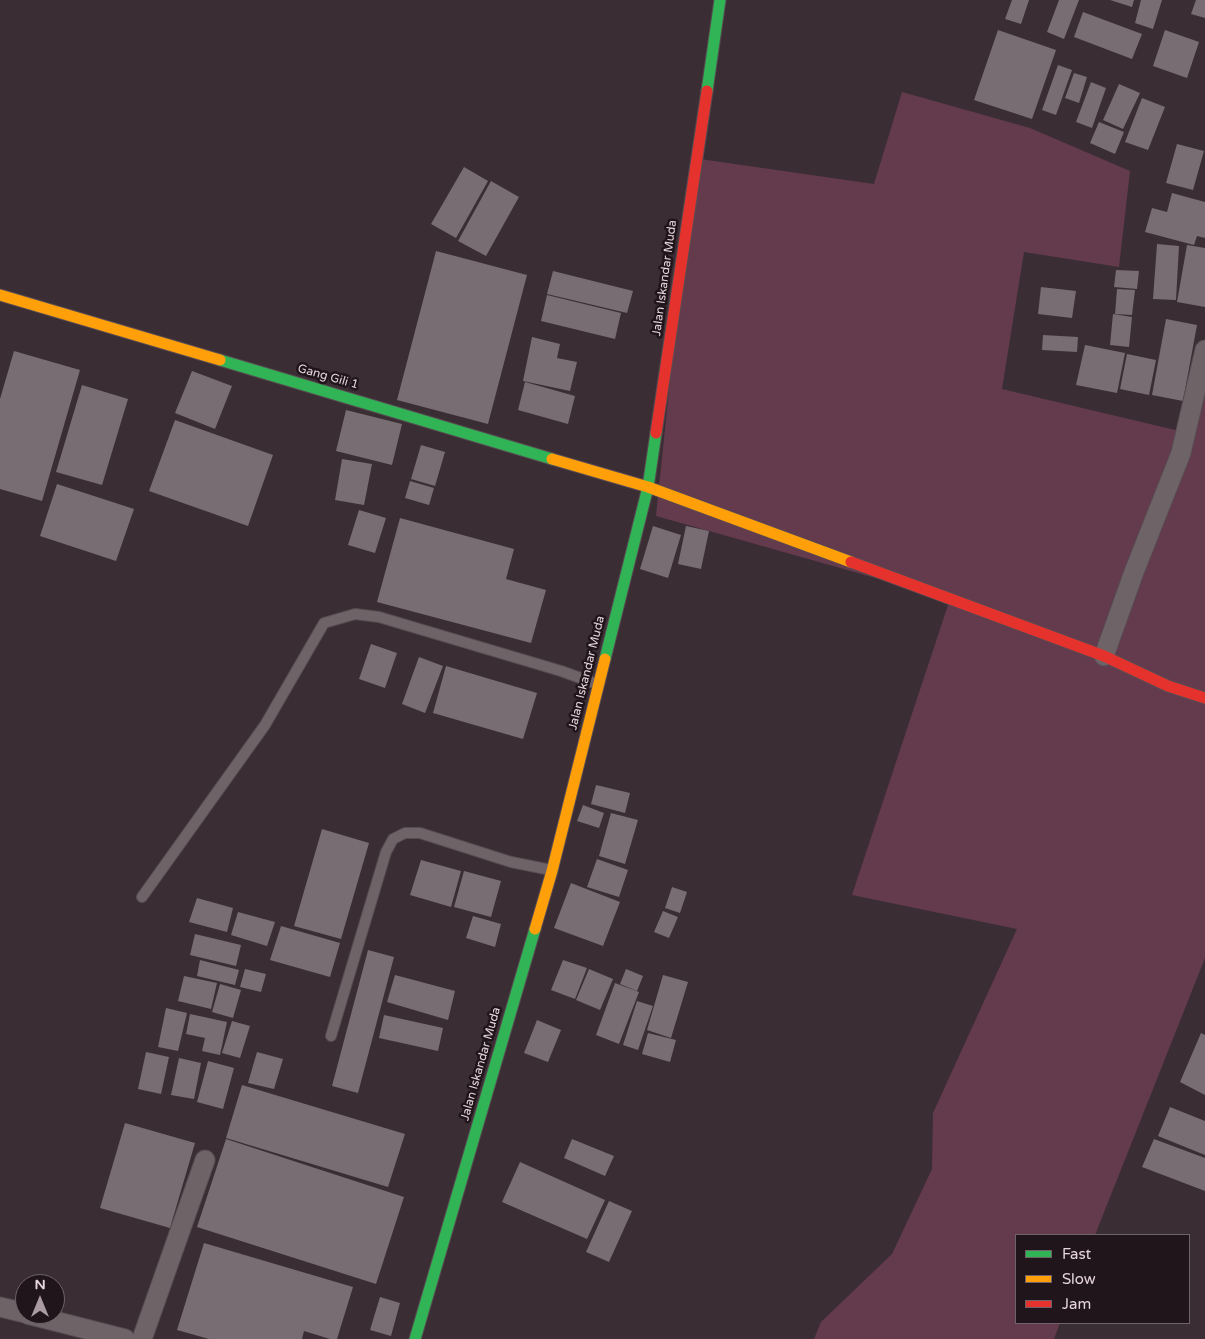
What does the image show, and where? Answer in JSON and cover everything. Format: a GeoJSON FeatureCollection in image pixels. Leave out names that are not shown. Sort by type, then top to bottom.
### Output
{"type":"FeatureCollection","features":[{"type":"Feature","properties":{"kind":"street","name":"Jalan Iskandar Muda"},"geometry":{"type":"LineString","coordinates":[[415,1339],[552,871],[648,487],[720,0]]}},
{"type":"Feature","properties":{"kind":"street","name":"Gang Gili 1"},"geometry":{"type":"LineString","coordinates":[[0,295],[648,487],[1104,656],[1168,686],[1205,698]]}},
{"type":"Feature","properties":{"kind":"street"},"geometry":{"type":"LineString","coordinates":[[1104,656],[1134,572],[1181,453],[1205,350]]}},
{"type":"Feature","properties":{"kind":"street"},"geometry":{"type":"LineString","coordinates":[[142,1339],[205,1160]]}},
{"type":"Feature","properties":{"kind":"street"},"geometry":{"type":"LineString","coordinates":[[0,1307],[15,1311]]}},
{"type":"Feature","properties":{"kind":"street"},"geometry":{"type":"LineString","coordinates":[[65,1324],[125,1339]]}},
{"type":"Feature","properties":{"kind":"lane"},"geometry":{"type":"LineString","coordinates":[[142,896],[266,726],[324,623],[355,614],[379,617],[599,684]]}},
{"type":"Feature","properties":{"kind":"lane"},"geometry":{"type":"LineString","coordinates":[[331,1036],[386,852],[393,839],[404,833],[420,833],[511,862],[552,871]]}},
{"type":"Feature","properties":{"kind":"shaded area"},"geometry":{"type":"Polygon","coordinates":[[[902,92],[1030,128],[1130,171],[1119,267],[1024,252],[1002,389],[1188,433],[1205,384],[1205,958],[1095,1234],[1015,1234],[1015,1324],[1060,1324],[1054,1339],[814,1339],[821,1322],[892,1254],[932,1169],[933,1113],[1017,929],[852,895],[950,599],[656,516],[693,158],[874,184],[902,92]]]}},
{"type":"Feature","properties":{"kind":"building"},"geometry":{"type":"Polygon","coordinates":[[[1012,0],[1029,0],[1021,24],[1005,19],[1012,0]]]}},
{"type":"Feature","properties":{"kind":"building"},"geometry":{"type":"Polygon","coordinates":[[[1059,0],[1079,0],[1064,39],[1047,32],[1059,0]]]}},
{"type":"Feature","properties":{"kind":"building"},"geometry":{"type":"Polygon","coordinates":[[[1110,0],[1134,0],[1132,7],[1110,0]]]}},
{"type":"Feature","properties":{"kind":"building"},"geometry":{"type":"Polygon","coordinates":[[[1141,0],[1162,0],[1153,29],[1135,23],[1141,0]]]}},
{"type":"Feature","properties":{"kind":"building"},"geometry":{"type":"Polygon","coordinates":[[[1196,0],[1205,0],[1205,18],[1191,14],[1196,0]]]}},
{"type":"Feature","properties":{"kind":"building"},"geometry":{"type":"Polygon","coordinates":[[[1083,12],[1142,34],[1132,59],[1074,37],[1083,12]]]}},
{"type":"Feature","properties":{"kind":"building"},"geometry":{"type":"Polygon","coordinates":[[[998,30],[1056,50],[1032,119],[974,100],[998,30]]]}},
{"type":"Feature","properties":{"kind":"building"},"geometry":{"type":"Polygon","coordinates":[[[1165,30],[1199,42],[1187,78],[1153,66],[1165,30]]]}},
{"type":"Feature","properties":{"kind":"building"},"geometry":{"type":"Polygon","coordinates":[[[1058,65],[1072,70],[1056,115],[1042,110],[1058,65]]]}},
{"type":"Feature","properties":{"kind":"building"},"geometry":{"type":"Polygon","coordinates":[[[1074,73],[1087,77],[1079,103],[1065,98],[1074,73]]]}},
{"type":"Feature","properties":{"kind":"building"},"geometry":{"type":"Polygon","coordinates":[[[1091,82],[1106,88],[1092,128],[1076,122],[1091,82]]]}},
{"type":"Feature","properties":{"kind":"building"},"geometry":{"type":"Polygon","coordinates":[[[1119,84],[1140,93],[1123,129],[1103,120],[1119,84]]]}},
{"type":"Feature","properties":{"kind":"building"},"geometry":{"type":"Polygon","coordinates":[[[1142,98],[1165,107],[1148,150],[1125,142],[1142,98]]]}},
{"type":"Feature","properties":{"kind":"building"},"geometry":{"type":"Polygon","coordinates":[[[1099,122],[1124,132],[1115,154],[1090,143],[1099,122]]]}},
{"type":"Feature","properties":{"kind":"building"},"geometry":{"type":"Polygon","coordinates":[[[1177,144],[1204,151],[1193,190],[1166,183],[1177,144]]]}},
{"type":"Feature","properties":{"kind":"building"},"geometry":{"type":"Polygon","coordinates":[[[464,167],[488,181],[456,238],[431,224],[464,167]]]}},
{"type":"Feature","properties":{"kind":"building"},"geometry":{"type":"Polygon","coordinates":[[[491,181],[519,197],[486,256],[458,241],[491,181]]]}},
{"type":"Feature","properties":{"kind":"building"},"geometry":{"type":"Polygon","coordinates":[[[1172,193],[1205,202],[1205,238],[1197,236],[1194,245],[1145,232],[1152,208],[1167,212],[1172,193]]]}},
{"type":"Feature","properties":{"kind":"building"},"geometry":{"type":"Polygon","coordinates":[[[1157,244],[1179,246],[1176,300],[1153,299],[1157,244]]]}},
{"type":"Feature","properties":{"kind":"building"},"geometry":{"type":"Polygon","coordinates":[[[1187,245],[1205,248],[1205,307],[1177,302],[1187,245]]]}},
{"type":"Feature","properties":{"kind":"building"},"geometry":{"type":"Polygon","coordinates":[[[436,251],[527,275],[488,424],[397,400],[436,251]]]}},
{"type":"Feature","properties":{"kind":"building"},"geometry":{"type":"Polygon","coordinates":[[[1116,270],[1139,271],[1137,289],[1114,287],[1116,270]]]}},
{"type":"Feature","properties":{"kind":"building"},"geometry":{"type":"Polygon","coordinates":[[[553,271],[633,291],[627,313],[547,294],[553,271]]]}},
{"type":"Feature","properties":{"kind":"building"},"geometry":{"type":"Polygon","coordinates":[[[1041,287],[1076,291],[1072,318],[1038,314],[1041,287]]]}},
{"type":"Feature","properties":{"kind":"building"},"geometry":{"type":"Polygon","coordinates":[[[1117,289],[1135,290],[1132,315],[1115,314],[1117,289]]]}},
{"type":"Feature","properties":{"kind":"building"},"geometry":{"type":"Polygon","coordinates":[[[547,295],[621,313],[615,339],[541,321],[547,295]]]}},
{"type":"Feature","properties":{"kind":"building"},"geometry":{"type":"Polygon","coordinates":[[[1113,314],[1132,317],[1129,347],[1110,345],[1113,314]]]}},
{"type":"Feature","properties":{"kind":"building"},"geometry":{"type":"Polygon","coordinates":[[[1166,319],[1197,325],[1183,401],[1152,395],[1166,319]]]}},
{"type":"Feature","properties":{"kind":"building"},"geometry":{"type":"Polygon","coordinates":[[[1043,335],[1078,337],[1077,352],[1042,350],[1043,335]]]}},
{"type":"Feature","properties":{"kind":"building"},"geometry":{"type":"Polygon","coordinates":[[[532,337],[560,344],[557,358],[577,362],[570,391],[523,381],[532,337]]]}},
{"type":"Feature","properties":{"kind":"building"},"geometry":{"type":"Polygon","coordinates":[[[1085,345],[1125,353],[1117,393],[1076,385],[1085,345]]]}},
{"type":"Feature","properties":{"kind":"building"},"geometry":{"type":"Polygon","coordinates":[[[14,351],[80,370],[42,501],[0,489],[0,399],[14,351]]]}},
{"type":"Feature","properties":{"kind":"building"},"geometry":{"type":"Polygon","coordinates":[[[1127,354],[1156,360],[1149,395],[1120,389],[1127,354]]]}},
{"type":"Feature","properties":{"kind":"building"},"geometry":{"type":"Polygon","coordinates":[[[192,371],[232,386],[215,429],[175,413],[192,371]]]}},
{"type":"Feature","properties":{"kind":"building"},"geometry":{"type":"Polygon","coordinates":[[[525,382],[575,396],[568,424],[518,410],[525,382]]]}},
{"type":"Feature","properties":{"kind":"building"},"geometry":{"type":"Polygon","coordinates":[[[82,385],[128,399],[102,485],[56,472],[82,385]]]}},
{"type":"Feature","properties":{"kind":"building"},"geometry":{"type":"Polygon","coordinates":[[[346,410],[402,424],[392,465],[336,451],[346,410]]]}},
{"type":"Feature","properties":{"kind":"building"},"geometry":{"type":"Polygon","coordinates":[[[175,420],[273,455],[248,526],[149,491],[175,420]]]}},
{"type":"Feature","properties":{"kind":"building"},"geometry":{"type":"Polygon","coordinates":[[[421,445],[445,452],[435,486],[411,479],[421,445]]]}},
{"type":"Feature","properties":{"kind":"building"},"geometry":{"type":"Polygon","coordinates":[[[342,459],[372,464],[364,505],[335,500],[342,459]]]}},
{"type":"Feature","properties":{"kind":"building"},"geometry":{"type":"Polygon","coordinates":[[[410,481],[434,488],[429,505],[405,498],[410,481]]]}},
{"type":"Feature","properties":{"kind":"building"},"geometry":{"type":"Polygon","coordinates":[[[57,484],[134,509],[116,561],[40,536],[57,484]]]}},
{"type":"Feature","properties":{"kind":"building"},"geometry":{"type":"Polygon","coordinates":[[[359,510],[386,518],[375,553],[348,545],[359,510]]]}},
{"type":"Feature","properties":{"kind":"building"},"geometry":{"type":"Polygon","coordinates":[[[400,518],[514,549],[506,579],[546,590],[531,643],[377,602],[400,518]]]}},
{"type":"Feature","properties":{"kind":"building"},"geometry":{"type":"Polygon","coordinates":[[[653,526],[681,535],[668,578],[640,569],[653,526]]]}},
{"type":"Feature","properties":{"kind":"building"},"geometry":{"type":"Polygon","coordinates":[[[686,526],[709,531],[701,569],[678,564],[686,526]]]}},
{"type":"Feature","properties":{"kind":"building"},"geometry":{"type":"Polygon","coordinates":[[[371,644],[397,653],[385,688],[359,679],[371,644]]]}},
{"type":"Feature","properties":{"kind":"building"},"geometry":{"type":"Polygon","coordinates":[[[419,657],[443,666],[425,713],[402,704],[419,657]]]}},
{"type":"Feature","properties":{"kind":"building"},"geometry":{"type":"Polygon","coordinates":[[[446,666],[537,693],[523,739],[433,713],[446,666]]]}},
{"type":"Feature","properties":{"kind":"building"},"geometry":{"type":"Polygon","coordinates":[[[596,785],[630,793],[625,813],[591,804],[596,785]]]}},
{"type":"Feature","properties":{"kind":"building"},"geometry":{"type":"Polygon","coordinates":[[[583,805],[604,813],[599,828],[577,821],[583,805]]]}},
{"type":"Feature","properties":{"kind":"building"},"geometry":{"type":"Polygon","coordinates":[[[611,813],[638,820],[625,864],[599,856],[611,813]]]}},
{"type":"Feature","properties":{"kind":"building"},"geometry":{"type":"Polygon","coordinates":[[[322,829],[369,843],[341,939],[294,926],[322,829]]]}},
{"type":"Feature","properties":{"kind":"building"},"geometry":{"type":"Polygon","coordinates":[[[597,859],[628,870],[619,897],[587,887],[597,859]]]}},
{"type":"Feature","properties":{"kind":"building"},"geometry":{"type":"Polygon","coordinates":[[[421,860],[461,871],[451,907],[410,895],[421,860]]]}},
{"type":"Feature","properties":{"kind":"building"},"geometry":{"type":"Polygon","coordinates":[[[464,871],[501,881],[491,917],[454,907],[464,871]]]}},
{"type":"Feature","properties":{"kind":"building"},"geometry":{"type":"Polygon","coordinates":[[[571,883],[620,902],[603,946],[554,928],[571,883]]]}},
{"type":"Feature","properties":{"kind":"building"},"geometry":{"type":"Polygon","coordinates":[[[672,887],[687,892],[680,913],[665,908],[672,887]]]}},
{"type":"Feature","properties":{"kind":"building"},"geometry":{"type":"Polygon","coordinates":[[[197,898],[233,908],[227,932],[189,922],[197,898]]]}},
{"type":"Feature","properties":{"kind":"building"},"geometry":{"type":"Polygon","coordinates":[[[663,911],[678,917],[669,938],[654,932],[663,911]]]}},
{"type":"Feature","properties":{"kind":"building"},"geometry":{"type":"Polygon","coordinates":[[[238,912],[275,922],[267,946],[231,935],[238,912]]]}},
{"type":"Feature","properties":{"kind":"building"},"geometry":{"type":"Polygon","coordinates":[[[473,916],[501,924],[495,947],[466,938],[473,916]]]}},
{"type":"Feature","properties":{"kind":"building"},"geometry":{"type":"Polygon","coordinates":[[[281,926],[340,943],[330,977],[270,960],[281,926]]]}},
{"type":"Feature","properties":{"kind":"building"},"geometry":{"type":"Polygon","coordinates":[[[195,934],[241,945],[236,966],[190,955],[195,934]]]}},
{"type":"Feature","properties":{"kind":"building"},"geometry":{"type":"Polygon","coordinates":[[[368,950],[394,957],[358,1093],[332,1086],[368,950]]]}},
{"type":"Feature","properties":{"kind":"building"},"geometry":{"type":"Polygon","coordinates":[[[200,960],[239,970],[235,985],[197,976],[200,960]]]}},
{"type":"Feature","properties":{"kind":"building"},"geometry":{"type":"Polygon","coordinates":[[[563,960],[587,968],[575,999],[551,990],[563,960]]]}},
{"type":"Feature","properties":{"kind":"building"},"geometry":{"type":"Polygon","coordinates":[[[245,969],[266,974],[261,992],[240,987],[245,969]]]}},
{"type":"Feature","properties":{"kind":"building"},"geometry":{"type":"Polygon","coordinates":[[[589,969],[613,979],[600,1010],[576,1000],[589,969]]]}},
{"type":"Feature","properties":{"kind":"building"},"geometry":{"type":"Polygon","coordinates":[[[626,969],[643,976],[637,991],[620,984],[626,969]]]}},
{"type":"Feature","properties":{"kind":"building"},"geometry":{"type":"Polygon","coordinates":[[[395,975],[455,991],[448,1020],[387,1002],[395,975]]]}},
{"type":"Feature","properties":{"kind":"building"},"geometry":{"type":"Polygon","coordinates":[[[663,975],[688,982],[671,1038],[647,1030],[663,975]]]}},
{"type":"Feature","properties":{"kind":"building"},"geometry":{"type":"Polygon","coordinates":[[[184,976],[217,983],[211,1009],[178,1001],[184,976]]]}},
{"type":"Feature","properties":{"kind":"building"},"geometry":{"type":"Polygon","coordinates":[[[615,983],[639,992],[619,1044],[596,1035],[615,983]]]}},
{"type":"Feature","properties":{"kind":"building"},"geometry":{"type":"Polygon","coordinates":[[[220,984],[241,990],[233,1018],[212,1012],[220,984]]]}},
{"type":"Feature","properties":{"kind":"building"},"geometry":{"type":"Polygon","coordinates":[[[637,1001],[653,1006],[638,1050],[623,1045],[637,1001]]]}},
{"type":"Feature","properties":{"kind":"building"},"geometry":{"type":"Polygon","coordinates":[[[166,1008],[187,1013],[178,1051],[158,1047],[166,1008]]]}},
{"type":"Feature","properties":{"kind":"building"},"geometry":{"type":"Polygon","coordinates":[[[190,1014],[227,1022],[220,1055],[202,1051],[205,1038],[186,1034],[190,1014]]]}},
{"type":"Feature","properties":{"kind":"building"},"geometry":{"type":"Polygon","coordinates":[[[384,1015],[443,1028],[438,1051],[379,1038],[384,1015]]]}},
{"type":"Feature","properties":{"kind":"building"},"geometry":{"type":"Polygon","coordinates":[[[537,1020],[561,1030],[548,1062],[524,1053],[537,1020]]]}},
{"type":"Feature","properties":{"kind":"building"},"geometry":{"type":"Polygon","coordinates":[[[232,1021],[250,1026],[240,1058],[222,1053],[232,1021]]]}},
{"type":"Feature","properties":{"kind":"building"},"geometry":{"type":"Polygon","coordinates":[[[648,1033],[676,1040],[670,1062],[642,1054],[648,1033]]]}},
{"type":"Feature","properties":{"kind":"building"},"geometry":{"type":"Polygon","coordinates":[[[1201,1033],[1205,1035],[1205,1095],[1180,1082],[1201,1033]]]}},
{"type":"Feature","properties":{"kind":"building"},"geometry":{"type":"Polygon","coordinates":[[[146,1052],[169,1057],[161,1094],[138,1089],[146,1052]]]}},
{"type":"Feature","properties":{"kind":"building"},"geometry":{"type":"Polygon","coordinates":[[[257,1052],[283,1059],[274,1089],[248,1083],[257,1052]]]}},
{"type":"Feature","properties":{"kind":"building"},"geometry":{"type":"Polygon","coordinates":[[[179,1058],[201,1063],[194,1099],[171,1095],[179,1058]]]}},
{"type":"Feature","properties":{"kind":"building"},"geometry":{"type":"Polygon","coordinates":[[[208,1061],[234,1068],[223,1109],[197,1102],[208,1061]]]}},
{"type":"Feature","properties":{"kind":"building"},"geometry":{"type":"Polygon","coordinates":[[[242,1085],[405,1134],[388,1187],[226,1138],[242,1085]]]}},
{"type":"Feature","properties":{"kind":"building"},"geometry":{"type":"Polygon","coordinates":[[[1170,1107],[1205,1121],[1205,1155],[1158,1136],[1170,1107]]]}},
{"type":"Feature","properties":{"kind":"building"},"geometry":{"type":"Polygon","coordinates":[[[125,1123],[195,1143],[170,1228],[100,1208],[125,1123]]]}},
{"type":"Feature","properties":{"kind":"building"},"geometry":{"type":"Polygon","coordinates":[[[226,1139],[404,1197],[376,1284],[197,1227],[226,1139]]]}},
{"type":"Feature","properties":{"kind":"building"},"geometry":{"type":"Polygon","coordinates":[[[572,1139],[614,1156],[605,1176],[564,1158],[572,1139]]]}},
{"type":"Feature","properties":{"kind":"building"},"geometry":{"type":"Polygon","coordinates":[[[1154,1139],[1205,1158],[1205,1191],[1142,1167],[1154,1139]]]}},
{"type":"Feature","properties":{"kind":"building"},"geometry":{"type":"Polygon","coordinates":[[[520,1162],[605,1200],[587,1239],[502,1202],[520,1162]]]}},
{"type":"Feature","properties":{"kind":"building"},"geometry":{"type":"Polygon","coordinates":[[[609,1201],[632,1211],[609,1262],[586,1252],[609,1201]]]}},
{"type":"Feature","properties":{"kind":"building"},"geometry":{"type":"Polygon","coordinates":[[[204,1243],[353,1287],[337,1339],[330,1339],[304,1331],[302,1339],[209,1339],[177,1330],[204,1243]]]}},
{"type":"Feature","properties":{"kind":"building"},"geometry":{"type":"Polygon","coordinates":[[[380,1297],[400,1303],[391,1336],[370,1330],[380,1297]]]}},
{"type":"Feature","properties":{"kind":"traffic: fast"},"geometry":{"type":"LineString","coordinates":[[707,91],[720,0]]}},
{"type":"Feature","properties":{"kind":"traffic: fast"},"geometry":{"type":"LineString","coordinates":[[220,360],[552,459]]}},
{"type":"Feature","properties":{"kind":"traffic: fast"},"geometry":{"type":"LineString","coordinates":[[605,659],[648,487],[656,433]]}},
{"type":"Feature","properties":{"kind":"traffic: fast"},"geometry":{"type":"LineString","coordinates":[[415,1339],[535,929]]}},
{"type":"Feature","properties":{"kind":"traffic: slow"},"geometry":{"type":"LineString","coordinates":[[0,295],[220,360]]}},
{"type":"Feature","properties":{"kind":"traffic: slow"},"geometry":{"type":"LineString","coordinates":[[552,459],[648,487],[851,562]]}},
{"type":"Feature","properties":{"kind":"traffic: slow"},"geometry":{"type":"LineString","coordinates":[[535,929],[552,871],[605,659]]}},
{"type":"Feature","properties":{"kind":"traffic: jam"},"geometry":{"type":"LineString","coordinates":[[656,433],[707,91]]}},
{"type":"Feature","properties":{"kind":"traffic: jam"},"geometry":{"type":"LineString","coordinates":[[851,562],[1104,656],[1168,686],[1205,698]]}}]}
